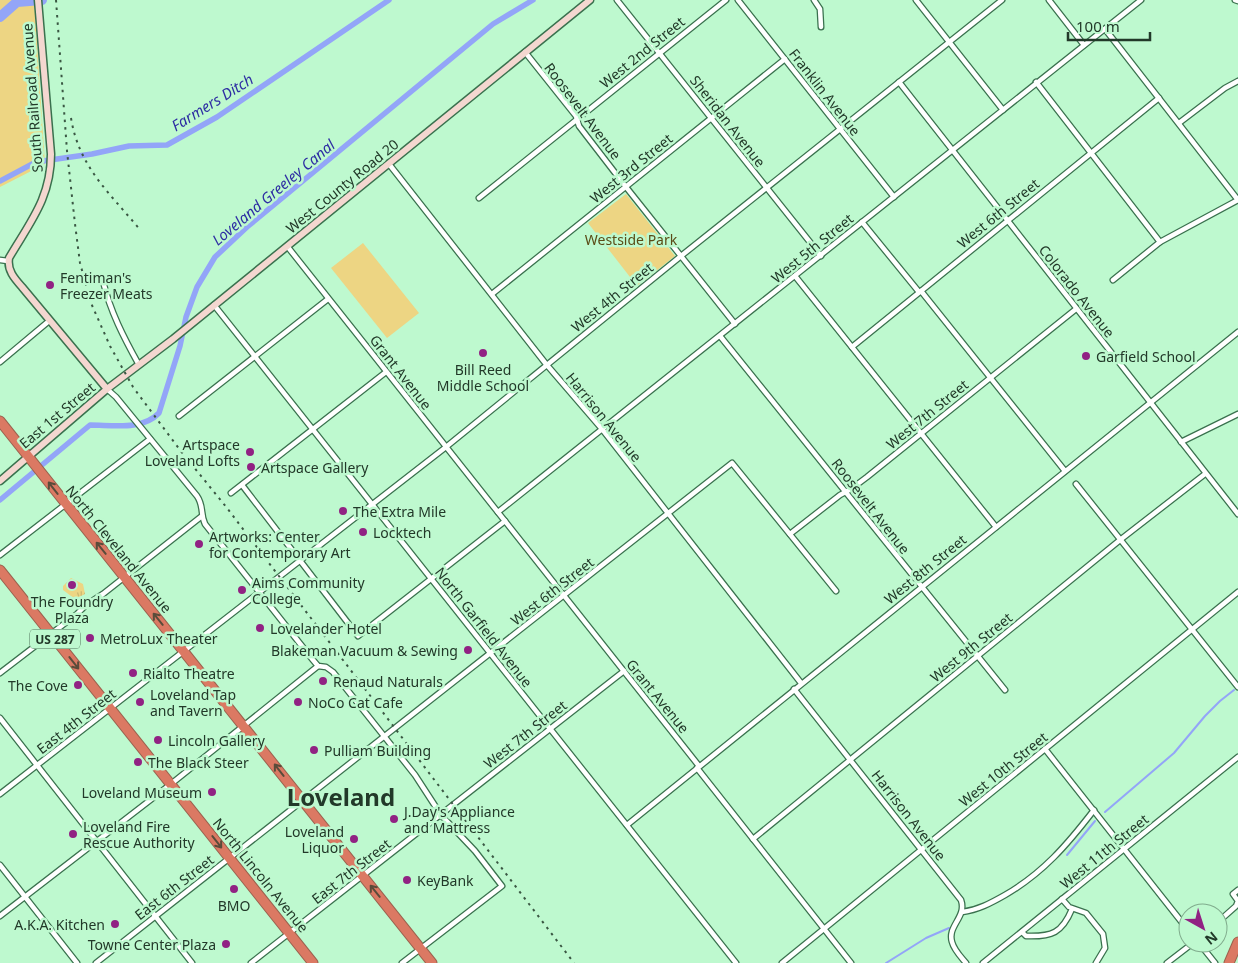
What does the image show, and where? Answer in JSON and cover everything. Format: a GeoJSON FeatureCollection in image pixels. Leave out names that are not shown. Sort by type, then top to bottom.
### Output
{"type":"FeatureCollection","features":[{"type":"Feature","properties":{"kind":"highway","name":"North Cleveland Avenue"},"geometry":{"type":"LineString","coordinates":[[0,420],[432,963]]}},
{"type":"Feature","properties":{"kind":"highway","name":"North Lincoln Avenue"},"geometry":{"type":"LineString","coordinates":[[0,570],[313,963]]}},
{"type":"Feature","properties":{"kind":"highway"},"geometry":{"type":"LineString","coordinates":[[1230,963],[1238,942]]}},
{"type":"Feature","properties":{"kind":"main road","name":"South Railroad Avenue"},"geometry":{"type":"LineString","coordinates":[[8,261],[44,197],[51,176],[51,154],[38,0]]}},
{"type":"Feature","properties":{"kind":"main road","name":"West County Road 20"},"geometry":{"type":"LineString","coordinates":[[107,389],[173,339],[590,0]]}},
{"type":"Feature","properties":{"kind":"main road"},"geometry":{"type":"LineString","coordinates":[[8,261],[9,270],[14,277],[107,389]]}},
{"type":"Feature","properties":{"kind":"main road","name":"East 1st Street"},"geometry":{"type":"LineString","coordinates":[[0,481],[107,389]]}},
{"type":"Feature","properties":{"kind":"street","name":"Sheridan Avenue"},"geometry":{"type":"LineString","coordinates":[[617,0],[821,256]]}},
{"type":"Feature","properties":{"kind":"street","name":"West 2nd Street"},"geometry":{"type":"LineString","coordinates":[[480,198],[726,0]]}},
{"type":"Feature","properties":{"kind":"street","name":"Franklin Avenue"},"geometry":{"type":"LineString","coordinates":[[738,0],[894,197]]}},
{"type":"Feature","properties":{"kind":"street"},"geometry":{"type":"LineString","coordinates":[[814,0],[820,9],[821,27]]}},
{"type":"Feature","properties":{"kind":"street"},"geometry":{"type":"LineString","coordinates":[[916,0],[1003,110]]}},
{"type":"Feature","properties":{"kind":"street","name":"West 4th Street"},"geometry":{"type":"LineString","coordinates":[[260,592],[446,447],[546,364],[1002,0]]}},
{"type":"Feature","properties":{"kind":"street"},"geometry":{"type":"LineString","coordinates":[[1049,0],[1084,45]]}},
{"type":"Feature","properties":{"kind":"street","name":"West 5th Street"},"geometry":{"type":"LineString","coordinates":[[498,512],[1141,0]]}},
{"type":"Feature","properties":{"kind":"street"},"geometry":{"type":"LineString","coordinates":[[1105,29],[1238,200],[1160,242],[1113,280]]}},
{"type":"Feature","properties":{"kind":"street","name":"Roosevelt Avenue"},"geometry":{"type":"LineString","coordinates":[[525,52],[577,119],[579,126],[735,324]]}},
{"type":"Feature","properties":{"kind":"street","name":"West 3rd Street"},"geometry":{"type":"LineString","coordinates":[[492,294],[784,59]]}},
{"type":"Feature","properties":{"kind":"street"},"geometry":{"type":"LineString","coordinates":[[1179,123],[1225,88],[1238,81]]}},
{"type":"Feature","properties":{"kind":"street","name":"Colorado Avenue"},"geometry":{"type":"LineString","coordinates":[[899,82],[1238,514]]}},
{"type":"Feature","properties":{"kind":"street"},"geometry":{"type":"LineString","coordinates":[[1036,82],[1160,242]]}},
{"type":"Feature","properties":{"kind":"street","name":"West 6th Street"},"geometry":{"type":"LineString","coordinates":[[852,347],[1159,98]]}},
{"type":"Feature","properties":{"kind":"street","name":"Harrison Avenue"},"geometry":{"type":"LineString","coordinates":[[390,164],[546,364],[602,430],[801,683]]}},
{"type":"Feature","properties":{"kind":"street"},"geometry":{"type":"LineString","coordinates":[[862,222],[1065,471]]}},
{"type":"Feature","properties":{"kind":"street","name":"Grant Avenue"},"geometry":{"type":"LineString","coordinates":[[287,246],[624,671],[851,963]]}},
{"type":"Feature","properties":{"kind":"street"},"geometry":{"type":"LineString","coordinates":[[0,260],[8,261]]}},
{"type":"Feature","properties":{"kind":"street"},"geometry":{"type":"LineString","coordinates":[[795,276],[996,527]]}},
{"type":"Feature","properties":{"kind":"street"},"geometry":{"type":"LineString","coordinates":[[103,281],[108,302],[118,326],[139,366]]}},
{"type":"Feature","properties":{"kind":"street"},"geometry":{"type":"LineString","coordinates":[[179,416],[328,299]]}},
{"type":"Feature","properties":{"kind":"street","name":"North Garfield Avenue"},"geometry":{"type":"LineString","coordinates":[[214,305],[736,963]]}},
{"type":"Feature","properties":{"kind":"street","name":"West 7th Street"},"geometry":{"type":"LineString","coordinates":[[790,534],[852,488],[1076,309]]}},
{"type":"Feature","properties":{"kind":"street"},"geometry":{"type":"LineString","coordinates":[[0,362],[49,321]]}},
{"type":"Feature","properties":{"kind":"street","name":"West 8th Street"},"geometry":{"type":"LineString","coordinates":[[627,825],[1238,332]]}},
{"type":"Feature","properties":{"kind":"street","name":"Roosevelt Avenue"},"geometry":{"type":"LineString","coordinates":[[720,336],[1004,690]]}},
{"type":"Feature","properties":{"kind":"street"},"geometry":{"type":"LineString","coordinates":[[231,493],[386,372]]}},
{"type":"Feature","properties":{"kind":"street"},"geometry":{"type":"LineString","coordinates":[[107,389],[132,416],[197,496],[202,506],[202,516],[205,524],[318,666],[326,667],[333,672],[415,775],[441,814],[475,851],[502,886],[402,963]]}},
{"type":"Feature","properties":{"kind":"street"},"geometry":{"type":"LineString","coordinates":[[1181,442],[1238,414]]}},
{"type":"Feature","properties":{"kind":"street"},"geometry":{"type":"LineString","coordinates":[[0,555],[150,439]]}},
{"type":"Feature","properties":{"kind":"street","name":"West 6th Street"},"geometry":{"type":"LineString","coordinates":[[385,737],[732,463],[790,534]]}},
{"type":"Feature","properties":{"kind":"street","name":"West 9th Street"},"geometry":{"type":"LineString","coordinates":[[753,839],[1120,540],[1205,474]]}},
{"type":"Feature","properties":{"kind":"street"},"geometry":{"type":"LineString","coordinates":[[1076,484],[1238,687]]}},
{"type":"Feature","properties":{"kind":"street"},"geometry":{"type":"LineString","coordinates":[[242,485],[358,636],[505,521]]}},
{"type":"Feature","properties":{"kind":"street"},"geometry":{"type":"LineString","coordinates":[[0,673],[77,614],[86,604],[202,516]]}},
{"type":"Feature","properties":{"kind":"street"},"geometry":{"type":"LineString","coordinates":[[790,534],[836,591]]}},
{"type":"Feature","properties":{"kind":"street","name":"East 4th Street"},"geometry":{"type":"LineString","coordinates":[[0,794],[260,592]]}},
{"type":"Feature","properties":{"kind":"street","name":"West 10th Street"},"geometry":{"type":"LineString","coordinates":[[782,963],[1238,592]]}},
{"type":"Feature","properties":{"kind":"street"},"geometry":{"type":"LineString","coordinates":[[0,916],[171,784],[318,666]]}},
{"type":"Feature","properties":{"kind":"street","name":"West 7th Street"},"geometry":{"type":"LineString","coordinates":[[441,814],[624,671]]}},
{"type":"Feature","properties":{"kind":"street","name":"Harrison Avenue"},"geometry":{"type":"LineString","coordinates":[[794,689],[960,900],[962,912]]}},
{"type":"Feature","properties":{"kind":"street"},"geometry":{"type":"LineString","coordinates":[[0,718],[192,963]]}},
{"type":"Feature","properties":{"kind":"street","name":"East 6th Street"},"geometry":{"type":"LineString","coordinates":[[96,963],[385,737]]}},
{"type":"Feature","properties":{"kind":"street"},"geometry":{"type":"LineString","coordinates":[[1045,749],[1178,917]]}},
{"type":"Feature","properties":{"kind":"street","name":"West 11th Street"},"geometry":{"type":"LineString","coordinates":[[983,963],[1238,757]]}},
{"type":"Feature","properties":{"kind":"street"},"geometry":{"type":"LineString","coordinates":[[966,963],[954,947],[951,938],[953,928],[962,912],[986,906],[1027,882],[1056,857],[1094,810]]}},
{"type":"Feature","properties":{"kind":"street","name":"East 7th Street"},"geometry":{"type":"LineString","coordinates":[[251,963],[441,814]]}},
{"type":"Feature","properties":{"kind":"street"},"geometry":{"type":"LineString","coordinates":[[0,865],[77,963]]}},
{"type":"Feature","properties":{"kind":"street"},"geometry":{"type":"LineString","coordinates":[[1228,913],[1236,906],[1238,901],[1233,894],[1238,890]]}},
{"type":"Feature","properties":{"kind":"street"},"geometry":{"type":"LineString","coordinates":[[1062,899],[1072,909],[1079,909],[1086,913],[1103,934],[1105,948],[1096,963]]}},
{"type":"Feature","properties":{"kind":"street"},"geometry":{"type":"LineString","coordinates":[[1022,932],[1026,936],[1043,936],[1054,933],[1064,926],[1072,909]]}},
{"type":"Feature","properties":{"kind":"street"},"geometry":{"type":"LineString","coordinates":[[1168,963],[1180,953]]}},
{"type":"Feature","properties":{"kind":"street"},"geometry":{"type":"LineString","coordinates":[[1206,953],[1215,963]]}},
{"type":"Feature","properties":{"kind":"green space"},"geometry":{"type":"Polygon","coordinates":[[[0,0],[34,0],[45,164],[0,187],[0,0]]]}},
{"type":"Feature","properties":{"kind":"green space","name":"Westside Park"},"geometry":{"type":"Polygon","coordinates":[[[626,194],[675,256],[637,286],[588,223],[626,194]]]}},
{"type":"Feature","properties":{"kind":"green space"},"geometry":{"type":"Polygon","coordinates":[[[363,243],[419,313],[387,338],[331,268],[363,243]]]}},
{"type":"Feature","properties":{"kind":"green space"},"geometry":{"type":"Polygon","coordinates":[[[71,578],[83,584],[85,594],[75,599],[63,590],[63,586],[71,578]]]}},
{"type":"Feature","properties":{"kind":"waterway"},"geometry":{"type":"LineString","coordinates":[[0,17],[17,2],[42,0]]}},
{"type":"Feature","properties":{"kind":"waterway","name":"Farmers Ditch"},"geometry":{"type":"LineString","coordinates":[[0,181],[36,162],[92,154],[129,146],[167,145],[217,117],[389,0]]}},
{"type":"Feature","properties":{"kind":"waterway","name":"Loveland Greeley Canal"},"geometry":{"type":"LineString","coordinates":[[0,500],[90,425],[135,425],[152,419],[159,413],[180,346],[186,317],[197,287],[215,257],[247,227],[493,24],[533,0]]}},
{"type":"Feature","properties":{"kind":"waterway"},"geometry":{"type":"LineString","coordinates":[[1105,812],[1174,753],[1205,716],[1234,690]]}},
{"type":"Feature","properties":{"kind":"waterway"},"geometry":{"type":"LineString","coordinates":[[1067,855],[1095,821]]}},
{"type":"Feature","properties":{"kind":"waterway"},"geometry":{"type":"LineString","coordinates":[[886,963],[926,938],[949,928]]}},
{"type":"Feature","properties":{"kind":"railway"},"geometry":{"type":"LineString","coordinates":[[56,0],[67,151],[80,263],[91,303],[110,346],[133,387],[180,450],[227,508],[574,963]]}},
{"type":"Feature","properties":{"kind":"railway"},"geometry":{"type":"LineString","coordinates":[[71,118],[75,136],[89,166],[141,231]]}},
{"type":"Feature","properties":{"kind":"place","name":"Fentiman's Freezer Meats"},"geometry":{"type":"Point","coordinates":[50,285]}},
{"type":"Feature","properties":{"kind":"place","name":"Bill Reed Middle School"},"geometry":{"type":"Point","coordinates":[483,353]}},
{"type":"Feature","properties":{"kind":"place","name":"Garfield School"},"geometry":{"type":"Point","coordinates":[1086,356]}},
{"type":"Feature","properties":{"kind":"place","name":"Artspace Loveland Lofts"},"geometry":{"type":"Point","coordinates":[250,452]}},
{"type":"Feature","properties":{"kind":"place","name":"Artspace Gallery"},"geometry":{"type":"Point","coordinates":[251,467]}},
{"type":"Feature","properties":{"kind":"place","name":"The Extra Mile"},"geometry":{"type":"Point","coordinates":[343,511]}},
{"type":"Feature","properties":{"kind":"place","name":"Locktech"},"geometry":{"type":"Point","coordinates":[363,532]}},
{"type":"Feature","properties":{"kind":"place","name":"Artworks: Center for Contemporary Art"},"geometry":{"type":"Point","coordinates":[199,544]}},
{"type":"Feature","properties":{"kind":"place","name":"The Foundry Plaza"},"geometry":{"type":"Point","coordinates":[72,585]}},
{"type":"Feature","properties":{"kind":"place","name":"Aims Community College"},"geometry":{"type":"Point","coordinates":[242,590]}},
{"type":"Feature","properties":{"kind":"place","name":"Lovelander Hotel"},"geometry":{"type":"Point","coordinates":[260,628]}},
{"type":"Feature","properties":{"kind":"place","name":"MetroLux Theater"},"geometry":{"type":"Point","coordinates":[90,638]}},
{"type":"Feature","properties":{"kind":"place","name":"Blakeman Vacuum & Sewing"},"geometry":{"type":"Point","coordinates":[468,650]}},
{"type":"Feature","properties":{"kind":"place","name":"Rialto Theatre"},"geometry":{"type":"Point","coordinates":[133,673]}},
{"type":"Feature","properties":{"kind":"place","name":"Renaud Naturals"},"geometry":{"type":"Point","coordinates":[323,681]}},
{"type":"Feature","properties":{"kind":"place","name":"The Cove"},"geometry":{"type":"Point","coordinates":[78,685]}},
{"type":"Feature","properties":{"kind":"place","name":"Loveland Tap and Tavern"},"geometry":{"type":"Point","coordinates":[140,702]}},
{"type":"Feature","properties":{"kind":"place","name":"NoCo Cat Cafe"},"geometry":{"type":"Point","coordinates":[298,702]}},
{"type":"Feature","properties":{"kind":"place","name":"Lincoln Gallery"},"geometry":{"type":"Point","coordinates":[158,740]}},
{"type":"Feature","properties":{"kind":"place","name":"Pulliam Building"},"geometry":{"type":"Point","coordinates":[314,750]}},
{"type":"Feature","properties":{"kind":"place","name":"The Black Steer"},"geometry":{"type":"Point","coordinates":[138,762]}},
{"type":"Feature","properties":{"kind":"place","name":"Loveland Museum"},"geometry":{"type":"Point","coordinates":[212,792]}},
{"type":"Feature","properties":{"kind":"place","name":"J.Day's Appliance and Mattress"},"geometry":{"type":"Point","coordinates":[394,819]}},
{"type":"Feature","properties":{"kind":"place","name":"Loveland Fire Rescue Authority"},"geometry":{"type":"Point","coordinates":[73,834]}},
{"type":"Feature","properties":{"kind":"place","name":"Loveland Liquor"},"geometry":{"type":"Point","coordinates":[354,839]}},
{"type":"Feature","properties":{"kind":"place","name":"KeyBank"},"geometry":{"type":"Point","coordinates":[407,880]}},
{"type":"Feature","properties":{"kind":"place","name":"BMO"},"geometry":{"type":"Point","coordinates":[234,889]}},
{"type":"Feature","properties":{"kind":"place","name":"A.K.A. Kitchen"},"geometry":{"type":"Point","coordinates":[115,924]}},
{"type":"Feature","properties":{"kind":"place","name":"Towne Center Plaza"},"geometry":{"type":"Point","coordinates":[226,944]}},
{"type":"Feature","properties":{"kind":"district","name":"Loveland"},"geometry":{"type":"Point","coordinates":[341,796]}}]}
